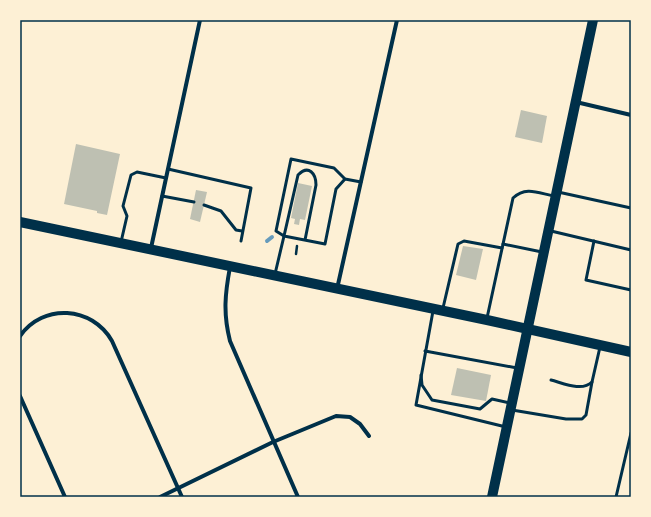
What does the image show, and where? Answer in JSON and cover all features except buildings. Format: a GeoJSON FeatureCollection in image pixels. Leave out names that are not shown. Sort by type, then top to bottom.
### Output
{"type":"FeatureCollection","features":[{"type":"Feature","properties":{"kind":"main road"},"geometry":{"type":"LineString","coordinates":[[492,497],[593,20]]}},
{"type":"Feature","properties":{"kind":"main road"},"geometry":{"type":"LineString","coordinates":[[20,222],[600,345],[630,350]]}},
{"type":"Feature","properties":{"kind":"street"},"geometry":{"type":"LineString","coordinates":[[151,250],[200,20]]}},
{"type":"Feature","properties":{"kind":"street"},"geometry":{"type":"LineString","coordinates":[[337,289],[397,20]]}},
{"type":"Feature","properties":{"kind":"street"},"geometry":{"type":"LineString","coordinates":[[576,102],[631,115]]}},
{"type":"Feature","properties":{"kind":"street"},"geometry":{"type":"LineString","coordinates":[[230,266],[225,300],[225,321],[230,341],[298,497]]}},
{"type":"Feature","properties":{"kind":"street"},"geometry":{"type":"LineString","coordinates":[[20,336],[34,321],[45,315],[57,312],[79,315],[97,324],[104,330],[112,341],[182,497]]}},
{"type":"Feature","properties":{"kind":"street"},"geometry":{"type":"LineString","coordinates":[[20,396],[65,497]]}},
{"type":"Feature","properties":{"kind":"street"},"geometry":{"type":"LineString","coordinates":[[160,497],[273,442],[336,416],[350,417],[360,424],[369,436]]}},
{"type":"Feature","properties":{"kind":"lane"},"geometry":{"type":"LineString","coordinates":[[345,179],[336,188],[325,244],[284,236],[276,231],[291,159],[334,168],[345,179],[361,182]]}},
{"type":"Feature","properties":{"kind":"lane"},"geometry":{"type":"LineString","coordinates":[[168,169],[251,188],[241,241]]}},
{"type":"Feature","properties":{"kind":"lane"},"geometry":{"type":"LineString","coordinates":[[275,276],[298,175],[301,172],[308,171],[312,172],[316,177],[316,185],[305,240]]}},
{"type":"Feature","properties":{"kind":"lane"},"geometry":{"type":"LineString","coordinates":[[121,243],[127,216],[123,206],[131,175],[137,172],[166,178]]}},
{"type":"Feature","properties":{"kind":"lane"},"geometry":{"type":"LineString","coordinates":[[487,320],[513,198],[520,192],[530,191],[556,194],[631,208]]}},
{"type":"Feature","properties":{"kind":"lane"},"geometry":{"type":"LineString","coordinates":[[162,196],[194,202]]}},
{"type":"Feature","properties":{"kind":"lane"},"geometry":{"type":"LineString","coordinates":[[204,205],[221,212],[236,230],[242,231]]}},
{"type":"Feature","properties":{"kind":"lane"},"geometry":{"type":"LineString","coordinates":[[548,230],[631,250]]}},
{"type":"Feature","properties":{"kind":"lane"},"geometry":{"type":"LineString","coordinates":[[506,427],[416,405],[425,350],[458,244],[464,241],[544,252]]}},
{"type":"Feature","properties":{"kind":"lane"},"geometry":{"type":"LineString","coordinates":[[594,241],[586,280],[631,290]]}},
{"type":"Feature","properties":{"kind":"lane"},"geometry":{"type":"LineString","coordinates":[[421,370],[422,385],[432,400],[480,409],[492,399],[511,406],[566,420],[582,419],[586,414],[600,345]]}},
{"type":"Feature","properties":{"kind":"lane"},"geometry":{"type":"LineString","coordinates":[[425,350],[519,368]]}},
{"type":"Feature","properties":{"kind":"lane"},"geometry":{"type":"LineString","coordinates":[[551,380],[584,387],[592,382]]}},
{"type":"Feature","properties":{"kind":"lane"},"geometry":{"type":"LineString","coordinates":[[616,497],[631,433]]}},
{"type":"Feature","properties":{"kind":"waterway"},"geometry":{"type":"LineString","coordinates":[[267,241],[272,237]]}}]}
